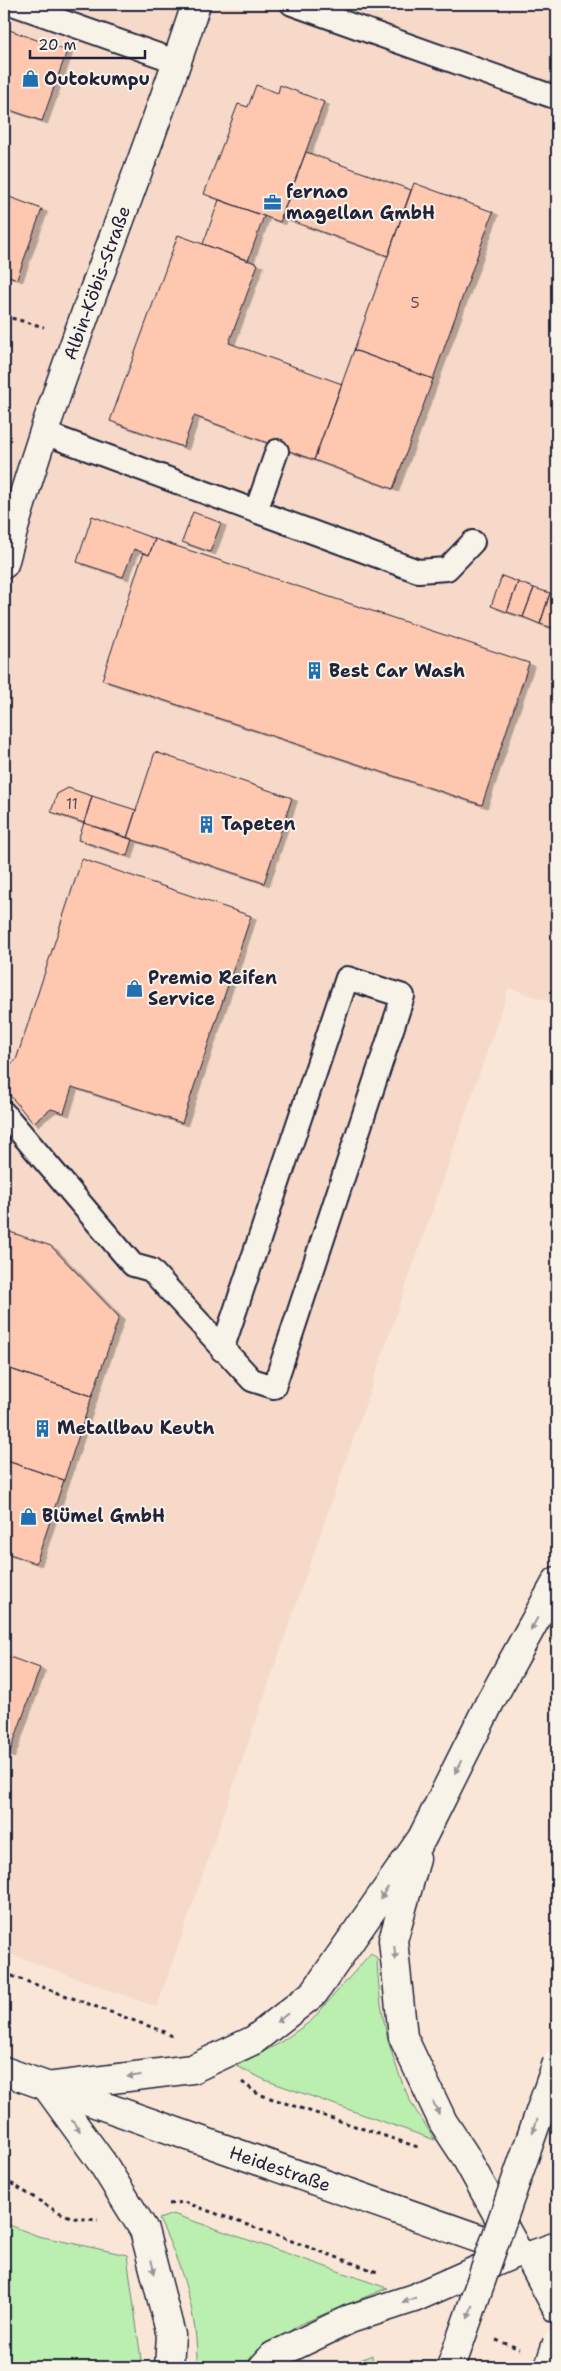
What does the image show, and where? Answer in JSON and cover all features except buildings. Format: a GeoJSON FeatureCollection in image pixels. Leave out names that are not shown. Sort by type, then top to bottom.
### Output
{"type":"FeatureCollection","features":[{"type":"Feature","properties":{"kind":"main road","name":"Albin-Köbis-Straße"},"geometry":{"type":"LineString","coordinates":[[4,564],[22,495],[77,335],[178,62],[196,4]]}},
{"type":"Feature","properties":{"kind":"main road"},"geometry":{"type":"LineString","coordinates":[[169,2367],[171,2335],[144,2230],[103,2164],[47,2087],[192,2069],[254,2040],[314,1993],[422,1838],[490,1702],[557,1581]]}},
{"type":"Feature","properties":{"kind":"main road"},"geometry":{"type":"LineString","coordinates":[[422,1838],[393,1940],[403,2037],[443,2122],[557,2310]]}},
{"type":"Feature","properties":{"kind":"main road"},"geometry":{"type":"LineString","coordinates":[[451,2367],[557,2063]]}},
{"type":"Feature","properties":{"kind":"main road","name":"Heidestraße"},"geometry":{"type":"LineString","coordinates":[[4,2071],[557,2266]]}},
{"type":"Feature","properties":{"kind":"main road"},"geometry":{"type":"LineString","coordinates":[[263,2367],[273,2356],[350,2319],[414,2298],[523,2254],[557,2246]]}},
{"type":"Feature","properties":{"kind":"main road"},"geometry":{"type":"LineString","coordinates":[[549,2367],[557,2342]]}},
{"type":"Feature","properties":{"kind":"lane"},"geometry":{"type":"LineString","coordinates":[[13,4],[178,62]]}},
{"type":"Feature","properties":{"kind":"lane"},"geometry":{"type":"LineString","coordinates":[[292,4],[557,98]]}},
{"type":"Feature","properties":{"kind":"lane"},"geometry":{"type":"LineString","coordinates":[[44,433],[418,571],[447,569],[473,542]]}},
{"type":"Feature","properties":{"kind":"lane"},"geometry":{"type":"LineString","coordinates":[[256,511],[278,451]]}},
{"type":"Feature","properties":{"kind":"lane"},"geometry":{"type":"LineString","coordinates":[[4,1113],[133,1265],[152,1270],[222,1350],[252,1380],[274,1387],[403,996],[347,978],[222,1350]]}},
{"type":"Feature","properties":{"kind":"path"},"geometry":{"type":"LineString","coordinates":[[4,316],[77,335]]}},
{"type":"Feature","properties":{"kind":"path"},"geometry":{"type":"LineString","coordinates":[[4,1973],[165,2032],[258,2094],[436,2152],[464,2154]]}},
{"type":"Feature","properties":{"kind":"path"},"geometry":{"type":"LineString","coordinates":[[4,2179],[56,2211],[73,2218],[105,2220],[130,2209],[184,2202],[396,2278],[414,2298]]}},
{"type":"Feature","properties":{"kind":"path"},"geometry":{"type":"LineString","coordinates":[[490,2338],[527,2352]]}},
{"type":"Feature","properties":{"kind":"shaded area"},"geometry":{"type":"Polygon","coordinates":[[[4,4],[557,4],[557,1004],[509,988],[157,2007],[4,1952],[4,4]]]}},
{"type":"Feature","properties":{"kind":"green space"},"geometry":{"type":"Polygon","coordinates":[[[371,1953],[377,1958],[382,2011],[394,2060],[410,2100],[435,2140],[265,2080],[236,2066],[278,2044],[311,2021],[371,1953]]]}},
{"type":"Feature","properties":{"kind":"green space"},"geometry":{"type":"Polygon","coordinates":[[[173,2214],[387,2288],[298,2325],[243,2367],[197,2367],[195,2328],[187,2291],[175,2255],[159,2219],[173,2214]]]}},
{"type":"Feature","properties":{"kind":"green space"},"geometry":{"type":"Polygon","coordinates":[[[4,2223],[38,2236],[127,2255],[142,2367],[4,2367],[4,2223]]]}},
{"type":"Feature","properties":{"kind":"green space"},"geometry":{"type":"Polygon","coordinates":[[[372,2355],[372,2367],[345,2367],[372,2355]]]}},
{"type":"Feature","properties":{"kind":"place","name":"Outokumpu"},"geometry":{"type":"Point","coordinates":[30,79]}},
{"type":"Feature","properties":{"kind":"place","name":"fernao magellan GmbH"},"geometry":{"type":"Point","coordinates":[272,202]}},
{"type":"Feature","properties":{"kind":"place","name":"Best Car Wash"},"geometry":{"type":"Point","coordinates":[315,671]}},
{"type":"Feature","properties":{"kind":"place","name":"Tapeten"},"geometry":{"type":"Point","coordinates":[207,824]}},
{"type":"Feature","properties":{"kind":"place","name":"Premio Reifen Service"},"geometry":{"type":"Point","coordinates":[134,988]}},
{"type":"Feature","properties":{"kind":"place","name":"Metallbau Keuth"},"geometry":{"type":"Point","coordinates":[43,1428]}},
{"type":"Feature","properties":{"kind":"place","name":"Blümel GmbH"},"geometry":{"type":"Point","coordinates":[28,1516]}}]}
